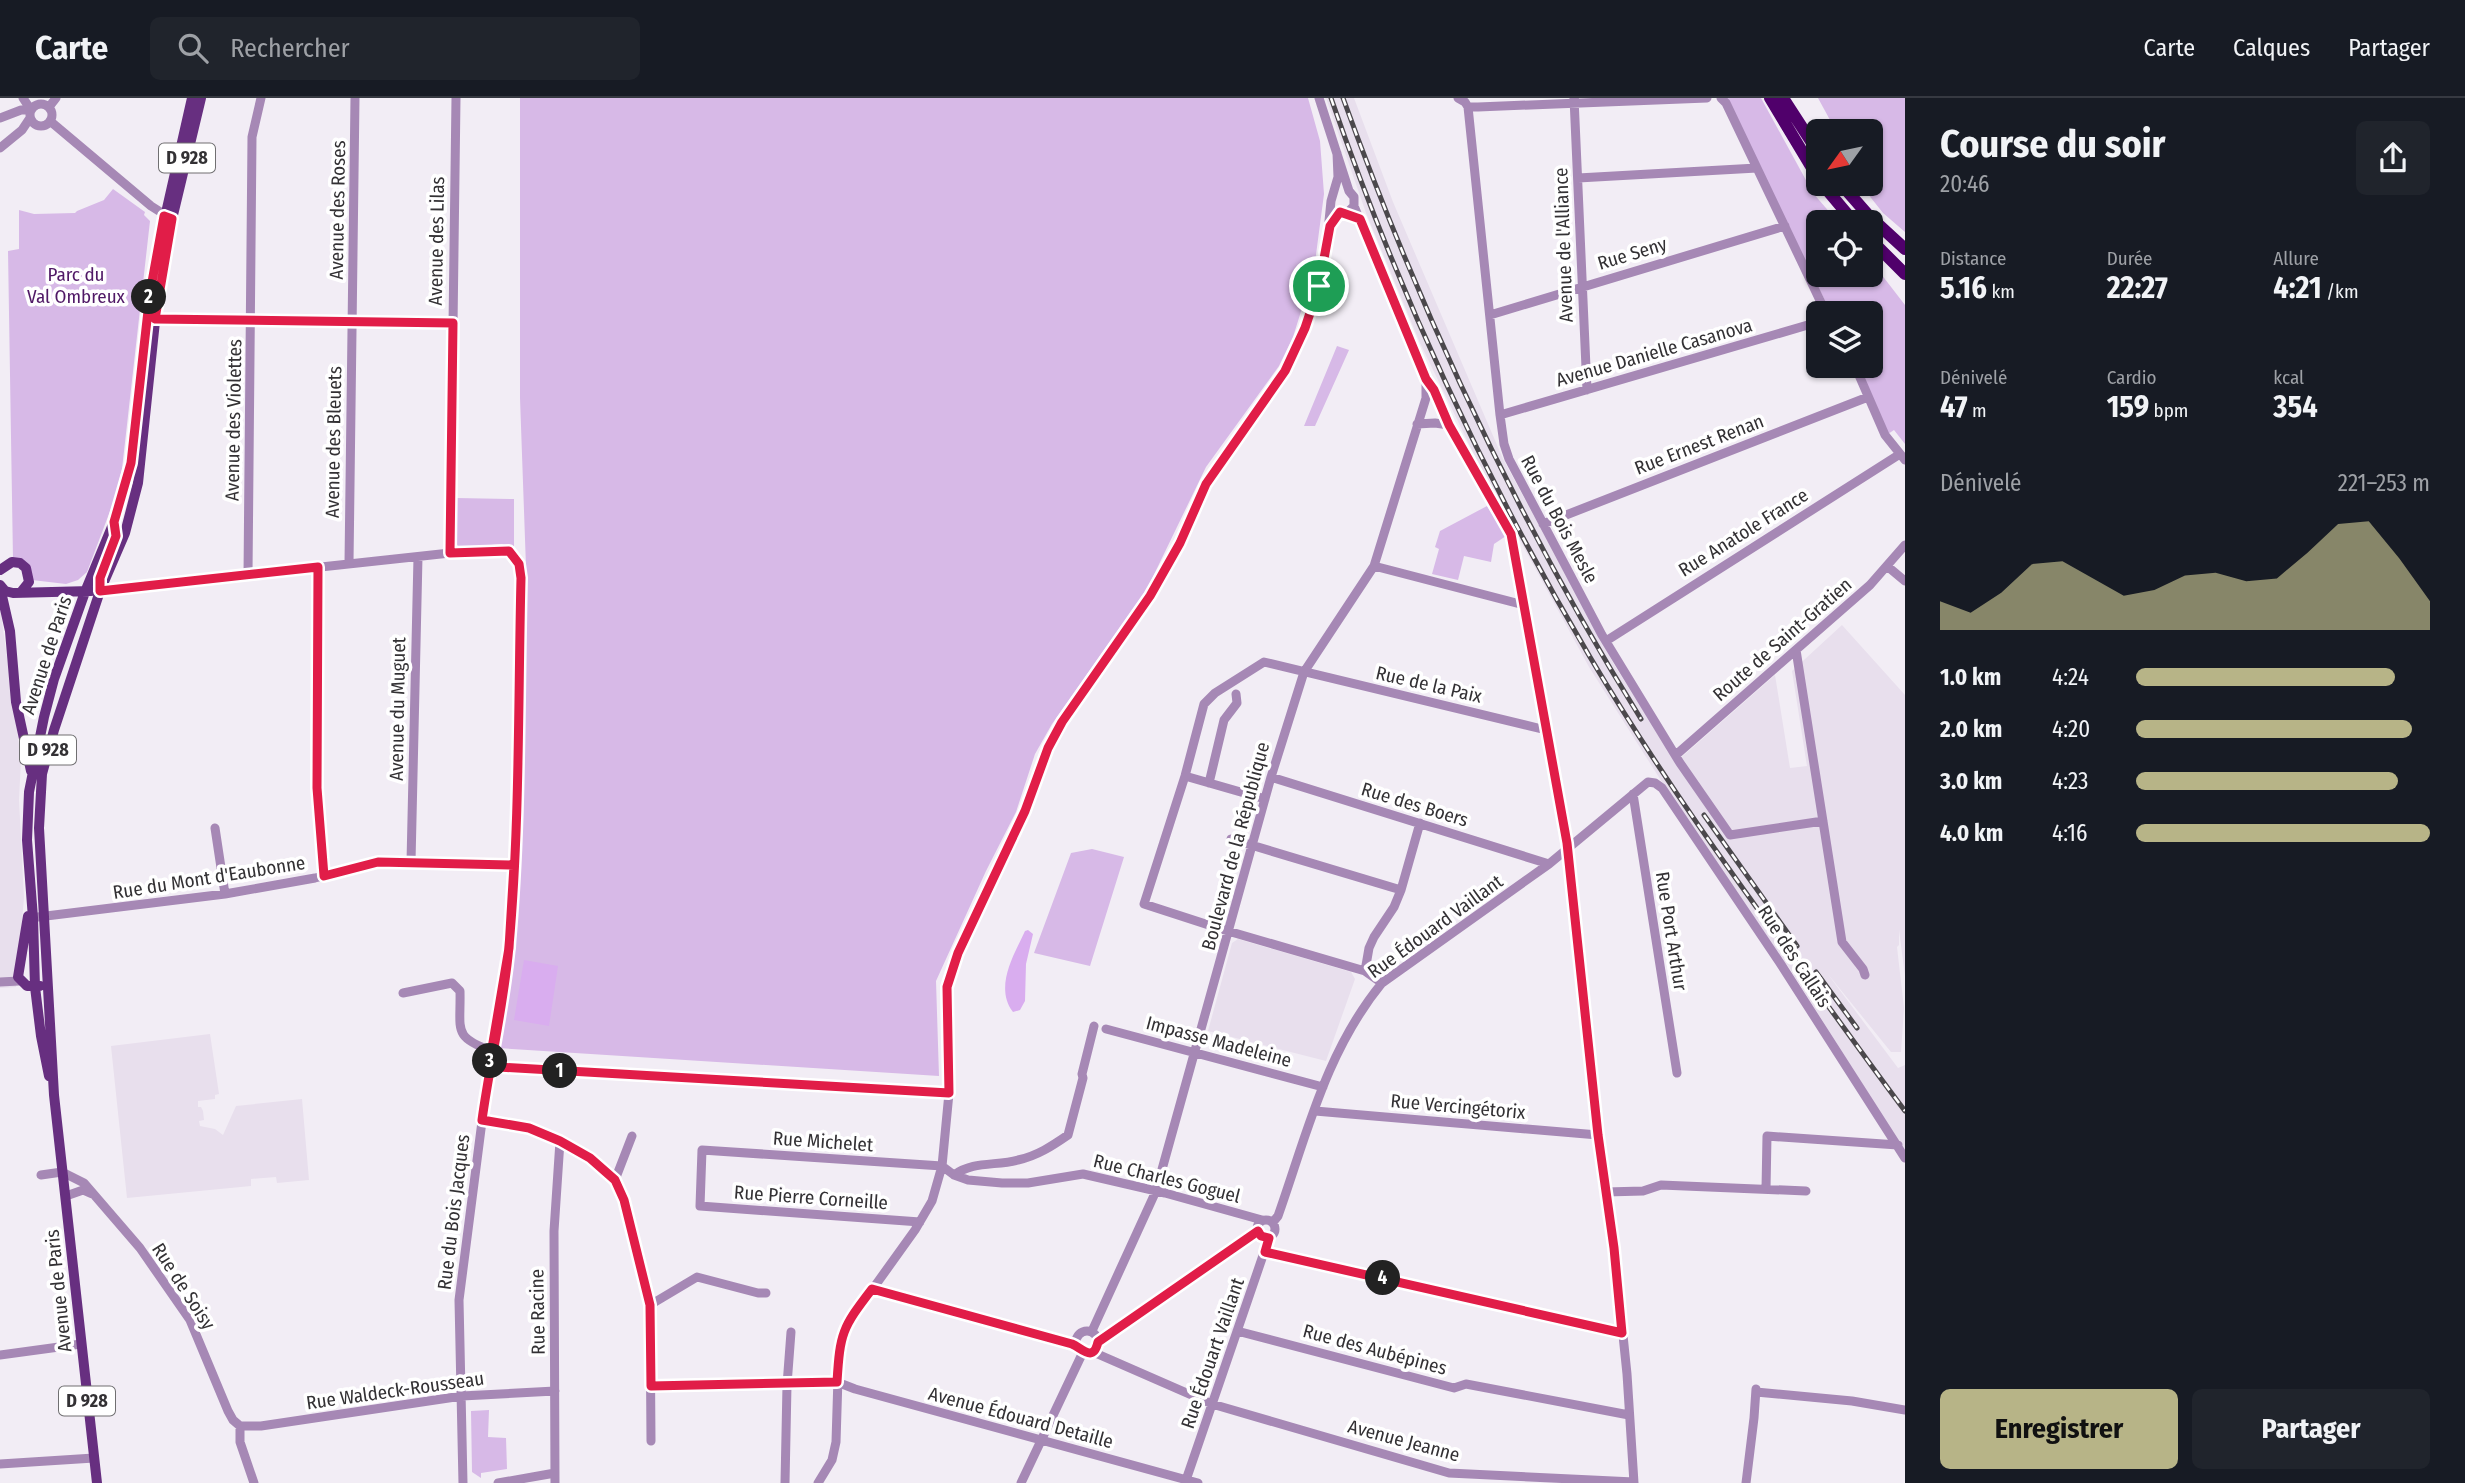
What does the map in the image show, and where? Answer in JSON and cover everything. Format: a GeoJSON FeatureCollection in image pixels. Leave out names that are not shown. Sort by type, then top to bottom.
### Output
{"type":"FeatureCollection","features":[{"type":"Feature","properties":{"kind":"highway"},"geometry":{"type":"LineString","coordinates":[[1770,98],[1806,158]]}},
{"type":"Feature","properties":{"kind":"highway"},"geometry":{"type":"LineString","coordinates":[[1783,98],[1806,133]]}},
{"type":"Feature","properties":{"kind":"highway"},"geometry":{"type":"LineString","coordinates":[[1832,196],[1844,210]]}},
{"type":"Feature","properties":{"kind":"highway"},"geometry":{"type":"LineString","coordinates":[[1852,196],[1905,249]]}},
{"type":"Feature","properties":{"kind":"highway"},"geometry":{"type":"LineString","coordinates":[[1883,252],[1905,274]]}},
{"type":"Feature","properties":{"kind":"main road","name":"Avenue de Paris"},"geometry":{"type":"LineString","coordinates":[[54,1095],[40,1036],[36,1003],[27,984],[33,918],[26,809],[54,679],[85,592],[114,522],[131,463],[150,293],[192,98]]}},
{"type":"Feature","properties":{"kind":"main road","name":"Avenue de Paris"},"geometry":{"type":"LineString","coordinates":[[97,1483],[54,1095],[39,828],[42,774],[100,591],[133,510],[168,217],[201,98]]}},
{"type":"Feature","properties":{"kind":"main road"},"geometry":{"type":"LineString","coordinates":[[0,568],[8,563],[20,563],[28,572],[29,582],[21,592]]}},
{"type":"Feature","properties":{"kind":"main road"},"geometry":{"type":"LineString","coordinates":[[29,582],[55,592]]}},
{"type":"Feature","properties":{"kind":"main road"},"geometry":{"type":"LineString","coordinates":[[0,586],[10,593],[100,591]]}},
{"type":"Feature","properties":{"kind":"main road"},"geometry":{"type":"LineString","coordinates":[[0,586],[10,631],[16,702],[32,777]]}},
{"type":"Feature","properties":{"kind":"main road"},"geometry":{"type":"LineString","coordinates":[[54,730],[57,695],[88,606],[85,592]]}},
{"type":"Feature","properties":{"kind":"main road"},"geometry":{"type":"LineString","coordinates":[[32,900],[18,972],[27,984],[49,982]]}},
{"type":"Feature","properties":{"kind":"street"},"geometry":{"type":"LineString","coordinates":[[23,98],[32,115]]}},
{"type":"Feature","properties":{"kind":"street"},"geometry":{"type":"LineString","coordinates":[[49,107],[56,98]]}},
{"type":"Feature","properties":{"kind":"street","name":"Avenue des Violettes"},"geometry":{"type":"LineString","coordinates":[[248,575],[252,137],[261,98]]}},
{"type":"Feature","properties":{"kind":"street","name":"Avenue des Roses"},"geometry":{"type":"LineString","coordinates":[[353,322],[355,98]]}},
{"type":"Feature","properties":{"kind":"street","name":"Avenue des Lilas"},"geometry":{"type":"LineString","coordinates":[[450,553],[456,98]]}},
{"type":"Feature","properties":{"kind":"street"},"geometry":{"type":"LineString","coordinates":[[1319,98],[1349,191],[1354,197],[1354,206],[1426,379],[1511,534],[1567,843],[1622,1333],[1634,1482]]}},
{"type":"Feature","properties":{"kind":"street"},"geometry":{"type":"LineString","coordinates":[[1458,98],[1468,107],[1574,100],[1707,98]]}},
{"type":"Feature","properties":{"kind":"street"},"geometry":{"type":"LineString","coordinates":[[1721,98],[1726,103],[1820,301]]}},
{"type":"Feature","properties":{"kind":"street","name":"Avenue de l'Alliance"},"geometry":{"type":"LineString","coordinates":[[1574,100],[1587,390]]}},
{"type":"Feature","properties":{"kind":"street"},"geometry":{"type":"LineString","coordinates":[[0,148],[22,130],[39,104],[49,107]]}},
{"type":"Feature","properties":{"kind":"street"},"geometry":{"type":"LineString","coordinates":[[0,117],[21,110],[32,115],[44,126],[52,115],[49,107]]}},
{"type":"Feature","properties":{"kind":"street","name":"Rue du Bois Mesle"},"geometry":{"type":"LineString","coordinates":[[1468,107],[1500,415],[1509,459],[1606,641],[1730,835],[1823,821]]}},
{"type":"Feature","properties":{"kind":"street"},"geometry":{"type":"LineString","coordinates":[[50,121],[168,217]]}},
{"type":"Feature","properties":{"kind":"street"},"geometry":{"type":"LineString","coordinates":[[820,1481],[835,1452],[839,1345],[844,1329],[920,1222],[932,1201],[942,1167],[949,1093],[947,987],[958,953],[1011,842],[1048,748],[1062,722],[1150,596],[1180,543],[1206,484],[1294,354],[1316,296],[1325,261],[1338,177],[1337,153]]}},
{"type":"Feature","properties":{"kind":"street"},"geometry":{"type":"LineString","coordinates":[[1578,178],[1757,168]]}},
{"type":"Feature","properties":{"kind":"street"},"geometry":{"type":"LineString","coordinates":[[1333,199],[1339,190],[1349,191]]}},
{"type":"Feature","properties":{"kind":"street"},"geometry":{"type":"LineString","coordinates":[[1333,199],[1343,213],[1360,219]]}},
{"type":"Feature","properties":{"kind":"street"},"geometry":{"type":"LineString","coordinates":[[1330,226],[1354,206]]}},
{"type":"Feature","properties":{"kind":"street","name":"Rue Seny"},"geometry":{"type":"LineString","coordinates":[[1490,315],[1785,226]]}},
{"type":"Feature","properties":{"kind":"street"},"geometry":{"type":"LineString","coordinates":[[155,319],[453,323]]}},
{"type":"Feature","properties":{"kind":"street","name":"Avenue des Bleuets"},"geometry":{"type":"LineString","coordinates":[[349,563],[353,322]]}},
{"type":"Feature","properties":{"kind":"street","name":"Avenue Danielle Casanova"},"geometry":{"type":"LineString","coordinates":[[1500,415],[1806,326]]}},
{"type":"Feature","properties":{"kind":"street"},"geometry":{"type":"LineString","coordinates":[[1859,378],[1885,435],[1902,457]]}},
{"type":"Feature","properties":{"kind":"street","name":"Boulevard de la République"},"geometry":{"type":"LineString","coordinates":[[1084,1350],[1078,1335],[1084,1331],[1092,1331],[1156,1191],[1271,777],[1304,672],[1374,566],[1426,398],[1426,379]]}},
{"type":"Feature","properties":{"kind":"street","name":"Rue Ernest Renan"},"geometry":{"type":"LineString","coordinates":[[1543,524],[1868,397]]}},
{"type":"Feature","properties":{"kind":"street"},"geometry":{"type":"LineString","coordinates":[[1417,424],[1449,425]]}},
{"type":"Feature","properties":{"kind":"street","name":"Rue Anatole France"},"geometry":{"type":"LineString","coordinates":[[1606,641],[1902,457]]}},
{"type":"Feature","properties":{"kind":"street","name":"Avenue de Paris"},"geometry":{"type":"LineString","coordinates":[[100,591],[101,573],[116,536],[114,522]]}},
{"type":"Feature","properties":{"kind":"street","name":"Route de Saint-Gratien"},"geometry":{"type":"LineString","coordinates":[[1677,754],[1870,584],[1905,545]]}},
{"type":"Feature","properties":{"kind":"street","name":"Rue du Bois Jacques"},"geometry":{"type":"LineString","coordinates":[[450,553],[509,551],[519,564],[521,578],[514,865],[509,948],[489,1066],[459,1300],[463,1483]]}},
{"type":"Feature","properties":{"kind":"street"},"geometry":{"type":"LineString","coordinates":[[100,591],[450,553]]}},
{"type":"Feature","properties":{"kind":"street","name":"Avenue du Muguet"},"geometry":{"type":"LineString","coordinates":[[411,862],[418,557]]}},
{"type":"Feature","properties":{"kind":"street"},"geometry":{"type":"LineString","coordinates":[[1374,566],[1524,605]]}},
{"type":"Feature","properties":{"kind":"street"},"geometry":{"type":"LineString","coordinates":[[1886,566],[1905,581]]}},
{"type":"Feature","properties":{"kind":"street"},"geometry":{"type":"LineString","coordinates":[[318,567],[317,788],[324,876]]}},
{"type":"Feature","properties":{"kind":"street"},"geometry":{"type":"LineString","coordinates":[[1796,650],[1842,942],[1865,975]]}},
{"type":"Feature","properties":{"kind":"street","name":"Rue de la Paix"},"geometry":{"type":"LineString","coordinates":[[1229,932],[1144,904],[1185,776],[1204,704],[1215,692],[1264,662],[1546,730]]}},
{"type":"Feature","properties":{"kind":"street"},"geometry":{"type":"LineString","coordinates":[[1209,783],[1224,720],[1237,703],[1236,694]]}},
{"type":"Feature","properties":{"kind":"street"},"geometry":{"type":"LineString","coordinates":[[1185,776],[1265,799]]}},
{"type":"Feature","properties":{"kind":"street","name":"Rue des Boers"},"geometry":{"type":"LineString","coordinates":[[1271,777],[1549,864]]}},
{"type":"Feature","properties":{"kind":"street","name":"Rue Édouard Vaillant"},"geometry":{"type":"LineString","coordinates":[[1268,1221],[1278,1216],[1336,1053],[1362,1006],[1382,983],[1549,864],[1648,782]]}},
{"type":"Feature","properties":{"kind":"street","name":"Rue des Callais"},"geometry":{"type":"LineString","coordinates":[[1648,782],[1662,788],[1780,963],[1905,1158]]}},
{"type":"Feature","properties":{"kind":"street","name":"Rue Port Arthur"},"geometry":{"type":"LineString","coordinates":[[1633,794],[1676,1073]]}},
{"type":"Feature","properties":{"kind":"street"},"geometry":{"type":"LineString","coordinates":[[1365,971],[1369,948],[1401,890],[1420,823]]}},
{"type":"Feature","properties":{"kind":"street"},"geometry":{"type":"LineString","coordinates":[[215,828],[225,894]]}},
{"type":"Feature","properties":{"kind":"street"},"geometry":{"type":"LineString","coordinates":[[1231,839],[1401,890]]}},
{"type":"Feature","properties":{"kind":"street","name":"Rue du Mont d'Eaubonne"},"geometry":{"type":"LineString","coordinates":[[33,918],[225,894],[324,876],[378,862],[514,865]]}},
{"type":"Feature","properties":{"kind":"street"},"geometry":{"type":"LineString","coordinates":[[1229,932],[1365,971],[1382,983]]}},
{"type":"Feature","properties":{"kind":"street"},"geometry":{"type":"LineString","coordinates":[[0,982],[27,984]]}},
{"type":"Feature","properties":{"kind":"street"},"geometry":{"type":"LineString","coordinates":[[403,993],[452,983],[460,991],[462,1036],[468,1043],[492,1051]]}},
{"type":"Feature","properties":{"kind":"street"},"geometry":{"type":"LineString","coordinates":[[954,1175],[972,1165],[999,1164],[1039,1154],[1068,1135],[1094,1026]]}},
{"type":"Feature","properties":{"kind":"street","name":"Impasse Madeleine"},"geometry":{"type":"LineString","coordinates":[[1105,1029],[1323,1087]]}},
{"type":"Feature","properties":{"kind":"street"},"geometry":{"type":"LineString","coordinates":[[489,1066],[949,1093]]}},
{"type":"Feature","properties":{"kind":"street","name":"Rue Vercingétorix"},"geometry":{"type":"LineString","coordinates":[[1315,1111],[1598,1135]]}},
{"type":"Feature","properties":{"kind":"street"},"geometry":{"type":"LineString","coordinates":[[482,1120],[529,1128],[560,1141],[590,1158],[615,1180],[624,1200],[650,1305],[651,1441]]}},
{"type":"Feature","properties":{"kind":"street"},"geometry":{"type":"LineString","coordinates":[[615,1180],[632,1136]]}},
{"type":"Feature","properties":{"kind":"street"},"geometry":{"type":"LineString","coordinates":[[1766,1189],[1767,1136],[1898,1145]]}},
{"type":"Feature","properties":{"kind":"street","name":"Rue Racine"},"geometry":{"type":"LineString","coordinates":[[555,1478],[554,1231],[560,1141]]}},
{"type":"Feature","properties":{"kind":"street","name":"Rue Michelet"},"geometry":{"type":"LineString","coordinates":[[700,1206],[702,1150],[942,1167]]}},
{"type":"Feature","properties":{"kind":"street","name":"Rue Charles Goguel"},"geometry":{"type":"LineString","coordinates":[[942,1167],[968,1180],[1028,1183],[1083,1174],[1268,1221]]}},
{"type":"Feature","properties":{"kind":"street"},"geometry":{"type":"LineString","coordinates":[[41,1175],[62,1172]]}},
{"type":"Feature","properties":{"kind":"street","name":"Rue de Soisy"},"geometry":{"type":"LineString","coordinates":[[62,1172],[84,1183],[140,1248],[190,1320],[228,1411],[240,1426],[240,1442],[254,1483]]}},
{"type":"Feature","properties":{"kind":"street"},"geometry":{"type":"LineString","coordinates":[[1606,1192],[1643,1191],[1661,1185],[1806,1191]]}},
{"type":"Feature","properties":{"kind":"street"},"geometry":{"type":"LineString","coordinates":[[66,1196],[83,1190],[93,1195]]}},
{"type":"Feature","properties":{"kind":"street","name":"Rue Pierre Corneille"},"geometry":{"type":"LineString","coordinates":[[700,1206],[920,1222]]}},
{"type":"Feature","properties":{"kind":"street"},"geometry":{"type":"LineString","coordinates":[[1268,1221],[1276,1230],[1269,1238],[1261,1236],[1258,1231],[1259,1224],[1268,1221]]}},
{"type":"Feature","properties":{"kind":"street"},"geometry":{"type":"LineString","coordinates":[[1092,1331],[1098,1342],[1258,1231]]}},
{"type":"Feature","properties":{"kind":"street","name":"Rue Édouart Vaillant"},"geometry":{"type":"LineString","coordinates":[[1186,1481],[1269,1238]]}},
{"type":"Feature","properties":{"kind":"street"},"geometry":{"type":"LineString","coordinates":[[1265,1252],[1622,1333]]}},
{"type":"Feature","properties":{"kind":"street"},"geometry":{"type":"LineString","coordinates":[[650,1305],[697,1277],[766,1293]]}},
{"type":"Feature","properties":{"kind":"street","name":"Avenue Jeanne"},"geometry":{"type":"LineString","coordinates":[[872,1289],[1084,1350],[1212,1404],[1449,1473],[1634,1482]]}},
{"type":"Feature","properties":{"kind":"street","name":"Rue des Aubépines"},"geometry":{"type":"LineString","coordinates":[[1237,1331],[1454,1388],[1466,1384],[1629,1415]]}},
{"type":"Feature","properties":{"kind":"street"},"geometry":{"type":"LineString","coordinates":[[785,1483],[786,1389],[789,1381],[791,1332]]}},
{"type":"Feature","properties":{"kind":"street","name":"Boulevard de la République"},"geometry":{"type":"LineString","coordinates":[[1021,1483],[1084,1350],[1098,1342]]}},
{"type":"Feature","properties":{"kind":"street"},"geometry":{"type":"LineString","coordinates":[[0,1355],[81,1344]]}},
{"type":"Feature","properties":{"kind":"street","name":"Avenue Édouard Detaille"},"geometry":{"type":"LineString","coordinates":[[651,1386],[837,1382],[1040,1441],[1198,1483]]}},
{"type":"Feature","properties":{"kind":"street","name":"Rue Waldeck-Rousseau"},"geometry":{"type":"LineString","coordinates":[[240,1426],[247,1428],[462,1396],[555,1391]]}},
{"type":"Feature","properties":{"kind":"street"},"geometry":{"type":"LineString","coordinates":[[1745,1483],[1755,1418],[1756,1391],[1905,1410]]}},
{"type":"Feature","properties":{"kind":"street"},"geometry":{"type":"LineString","coordinates":[[0,1464],[94,1458]]}},
{"type":"Feature","properties":{"kind":"street"},"geometry":{"type":"LineString","coordinates":[[498,1483],[555,1478]]}},
{"type":"Feature","properties":{"kind":"shaded area"},"geometry":{"type":"Polygon","coordinates":[[[1326,98],[1354,98],[1393,202],[1503,459],[1615,666],[1676,762],[1775,675],[1790,768],[1807,766],[1792,671],[1842,625],[1905,695],[1905,976],[1899,930],[1897,947],[1904,1008],[1901,1052],[1891,1052],[1827,973],[1898,1068],[1905,1065],[1905,1152],[1790,969],[1693,831],[1589,667],[1481,469],[1420,343],[1366,213],[1326,98]]]}},
{"type":"Feature","properties":{"kind":"shaded area"},"geometry":{"type":"Polygon","coordinates":[[[0,607],[21,759],[19,800],[24,898],[16,987],[0,988],[0,607]]]}},
{"type":"Feature","properties":{"kind":"shaded area"},"geometry":{"type":"Polygon","coordinates":[[[1025,931],[1033,934],[1026,964],[1025,1001],[1020,1010],[1013,1012],[1005,992],[1008,971],[1025,931]]]}},
{"type":"Feature","properties":{"kind":"shaded area"},"geometry":{"type":"Polygon","coordinates":[[[1238,939],[1351,972],[1355,979],[1326,1061],[1208,1031],[1232,943],[1238,939]]]}},
{"type":"Feature","properties":{"kind":"shaded area"},"geometry":{"type":"Polygon","coordinates":[[[524,960],[558,966],[549,1026],[514,1020],[524,960]]]}},
{"type":"Feature","properties":{"kind":"shaded area"},"geometry":{"type":"Polygon","coordinates":[[[210,1034],[219,1094],[215,1095],[215,1099],[198,1101],[204,1120],[199,1121],[200,1126],[215,1129],[223,1135],[236,1106],[302,1099],[309,1180],[277,1183],[276,1177],[251,1179],[251,1186],[127,1198],[111,1046],[210,1034]]]}},
{"type":"Feature","properties":{"kind":"green space"},"geometry":{"type":"Polygon","coordinates":[[[520,98],[1308,98],[1320,141],[1324,194],[1314,270],[1293,337],[1279,366],[1206,467],[1147,589],[1052,724],[1035,754],[1016,812],[936,981],[939,1076],[498,1048],[513,970],[517,928],[526,567],[520,398],[520,98]]]}},
{"type":"Feature","properties":{"kind":"green space"},"geometry":{"type":"Polygon","coordinates":[[[1726,98],[1761,98],[1806,180],[1806,196],[1816,196],[1828,210],[1806,210],[1806,262],[1726,98]]]}},
{"type":"Feature","properties":{"kind":"green space"},"geometry":{"type":"Polygon","coordinates":[[[1818,98],[1905,98],[1905,232],[1883,213],[1870,196],[1883,196],[1883,119],[1829,119],[1818,98]]]}},
{"type":"Feature","properties":{"kind":"green space","name":"Parc du Val Ombreux"},"geometry":{"type":"Polygon","coordinates":[[[113,189],[145,212],[144,215],[150,221],[122,469],[115,498],[87,572],[78,580],[66,584],[32,580],[13,560],[8,251],[19,249],[19,210],[34,214],[75,213],[104,200],[113,189]]]}},
{"type":"Feature","properties":{"kind":"green space"},"geometry":{"type":"Polygon","coordinates":[[[1883,277],[1905,305],[1905,444],[1894,430],[1888,434],[1862,378],[1883,378],[1883,301],[1825,301],[1818,287],[1883,287],[1883,277]]]}},
{"type":"Feature","properties":{"kind":"green space"},"geometry":{"type":"Polygon","coordinates":[[[1337,346],[1349,350],[1315,426],[1304,426],[1337,346]]]}},
{"type":"Feature","properties":{"kind":"green space"},"geometry":{"type":"Polygon","coordinates":[[[456,498],[514,499],[514,550],[502,544],[459,548],[456,543],[456,498]]]}},
{"type":"Feature","properties":{"kind":"green space"},"geometry":{"type":"Polygon","coordinates":[[[1487,506],[1506,536],[1494,544],[1491,562],[1464,556],[1458,580],[1432,574],[1439,549],[1435,547],[1440,531],[1487,506]]]}},
{"type":"Feature","properties":{"kind":"green space"},"geometry":{"type":"Polygon","coordinates":[[[1092,849],[1124,857],[1090,966],[1034,953],[1071,853],[1092,849]]]}},
{"type":"Feature","properties":{"kind":"green space"},"geometry":{"type":"Polygon","coordinates":[[[489,1410],[488,1437],[506,1438],[507,1469],[481,1473],[481,1478],[472,1472],[471,1411],[489,1410]]]}},
{"type":"Feature","properties":{"kind":"railway"},"geometry":{"type":"LineString","coordinates":[[1331,98],[1415,314],[1480,454],[1552,590],[1616,700],[1670,784],[1905,1111]]}},
{"type":"Feature","properties":{"kind":"railway"},"geometry":{"type":"LineString","coordinates":[[1343,98],[1405,259],[1476,416],[1554,570],[1641,719]]}},
{"type":"Feature","properties":{"kind":"railway"},"geometry":{"type":"LineString","coordinates":[[1704,815],[1797,946]]}},
{"type":"Feature","properties":{"kind":"railway"},"geometry":{"type":"LineString","coordinates":[[1816,972],[1857,1028]]}},
{"type":"Feature","properties":{"kind":"route"},"geometry":{"type":"LineString","coordinates":[[1319,286],[1305,328],[1285,371],[1206,484],[1185,533],[1150,596],[1062,722],[1048,748],[1025,811],[958,953],[947,987],[949,1093],[499,1067],[489,1066],[509,948],[514,865],[378,862],[324,876],[317,788],[318,567],[100,591],[100,578],[116,536],[114,522],[131,463],[150,293],[164,216],[172,219],[155,319],[453,323],[450,553],[509,551],[519,564],[521,578],[514,865],[509,948],[492,1051],[489,1066],[482,1120],[529,1128],[560,1141],[590,1158],[615,1180],[624,1200],[650,1305],[651,1386],[837,1382],[839,1345],[844,1329],[872,1289],[1076,1345],[1083,1352],[1093,1352],[1098,1342],[1258,1231],[1261,1236],[1269,1238],[1265,1252],[1622,1333],[1566,856],[1567,843],[1511,534],[1426,379],[1360,219],[1353,215],[1340,212],[1330,226],[1319,286]]}}]}
